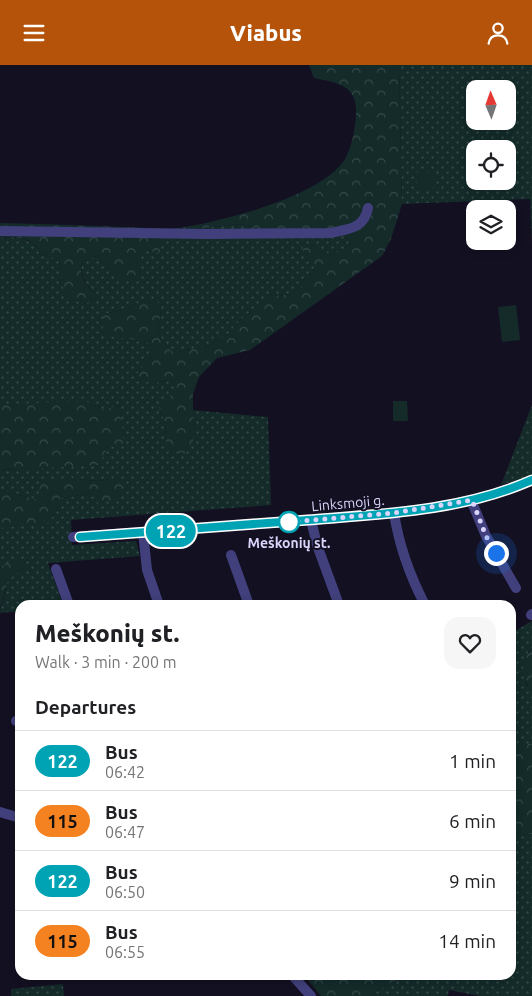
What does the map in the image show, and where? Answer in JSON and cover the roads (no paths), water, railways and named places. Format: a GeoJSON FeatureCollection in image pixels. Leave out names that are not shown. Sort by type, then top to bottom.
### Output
{"type":"FeatureCollection","features":[{"type":"Feature","properties":{"kind":"street"},"geometry":{"type":"LineString","coordinates":[[0,231],[208,234],[330,233],[360,224],[366,217],[368,208]]}},
{"type":"Feature","properties":{"kind":"street","name":"Linksmoji g."},"geometry":{"type":"LineString","coordinates":[[73,537],[394,513],[472,500],[532,480]]}},
{"type":"Feature","properties":{"kind":"street"},"geometry":{"type":"LineString","coordinates":[[472,500],[486,536],[516,588]]}},
{"type":"Feature","properties":{"kind":"street"},"geometry":{"type":"LineString","coordinates":[[394,513],[404,558],[423,600]]}},
{"type":"Feature","properties":{"kind":"street"},"geometry":{"type":"LineString","coordinates":[[311,520],[317,545],[337,600]]}},
{"type":"Feature","properties":{"kind":"street"},"geometry":{"type":"LineString","coordinates":[[143,532],[147,570],[157,600]]}},
{"type":"Feature","properties":{"kind":"street"},"geometry":{"type":"LineString","coordinates":[[231,555],[247,600]]}},
{"type":"Feature","properties":{"kind":"street"},"geometry":{"type":"LineString","coordinates":[[56,569],[67,600]]}},
{"type":"Feature","properties":{"kind":"street"},"geometry":{"type":"LineString","coordinates":[[0,812],[15,816]]}},
{"type":"Feature","properties":{"kind":"street"},"geometry":{"type":"LineString","coordinates":[[297,980],[311,996]]}},
{"type":"Feature","properties":{"kind":"place","name":"Meškonių st."},"geometry":{"type":"Point","coordinates":[289,522]}}]}
